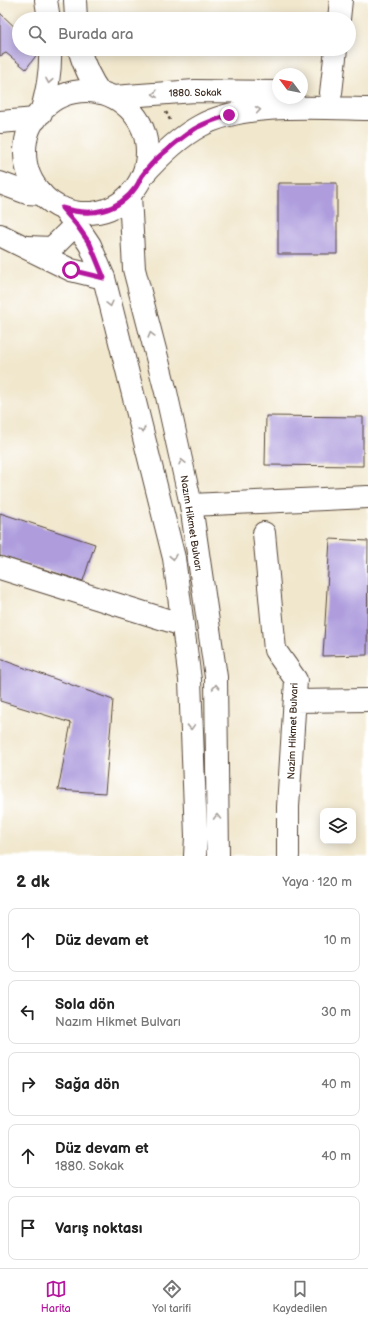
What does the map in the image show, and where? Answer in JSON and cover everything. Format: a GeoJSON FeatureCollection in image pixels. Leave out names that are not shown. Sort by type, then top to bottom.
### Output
{"type":"FeatureCollection","features":[{"type":"Feature","properties":{"kind":"main road"},"geometry":{"type":"LineString","coordinates":[[46,0],[47,12]]}},
{"type":"Feature","properties":{"kind":"main road"},"geometry":{"type":"LineString","coordinates":[[75,0],[76,12]]}},
{"type":"Feature","properties":{"kind":"main road"},"geometry":{"type":"LineString","coordinates":[[340,12],[341,0]]}},
{"type":"Feature","properties":{"kind":"main road"},"geometry":{"type":"LineString","coordinates":[[38,116],[47,92],[51,67],[50,56]]}},
{"type":"Feature","properties":{"kind":"main road"},"geometry":{"type":"LineString","coordinates":[[81,56],[89,77],[106,95]]}},
{"type":"Feature","properties":{"kind":"main road"},"geometry":{"type":"LineString","coordinates":[[331,93],[335,56]]}},
{"type":"Feature","properties":{"kind":"main road","name":"1880. Sokak"},"geometry":{"type":"LineString","coordinates":[[106,95],[195,91],[272,92]]}},
{"type":"Feature","properties":{"kind":"main road"},"geometry":{"type":"LineString","coordinates":[[25,248],[52,248],[69,216],[74,212],[98,212],[110,208],[121,202],[137,186],[146,164],[146,142],[143,130],[138,120],[122,103],[106,95],[77,92],[66,95],[48,105],[38,116],[30,129],[27,140],[27,163],[32,180],[42,194],[69,216],[90,244],[104,278],[174,558],[190,680],[196,836],[195,856]]}},
{"type":"Feature","properties":{"kind":"main road"},"geometry":{"type":"LineString","coordinates":[[308,93],[368,95]]}},
{"type":"Feature","properties":{"kind":"main road"},"geometry":{"type":"LineString","coordinates":[[142,175],[160,156],[200,126],[229,115],[268,109],[368,109]]}},
{"type":"Feature","properties":{"kind":"main road"},"geometry":{"type":"LineString","coordinates":[[0,122],[38,116]]}},
{"type":"Feature","properties":{"kind":"main road"},"geometry":{"type":"LineString","coordinates":[[0,183],[27,193],[42,194]]}},
{"type":"Feature","properties":{"kind":"main road","name":"Nazım Hikmet Bulvarı"},"geometry":{"type":"LineString","coordinates":[[130,194],[134,268],[166,392],[191,505],[216,677],[218,856]]}},
{"type":"Feature","properties":{"kind":"main road"},"geometry":{"type":"LineString","coordinates":[[0,235],[71,270],[104,278]]}},
{"type":"Feature","properties":{"kind":"main road"},"geometry":{"type":"LineString","coordinates":[[191,505],[368,498]]}},
{"type":"Feature","properties":{"kind":"main road","name":"Nazim Hikmet Bulvari"},"geometry":{"type":"LineString","coordinates":[[264,533],[275,650],[296,680],[289,791],[288,856]]}},
{"type":"Feature","properties":{"kind":"main road"},"geometry":{"type":"LineString","coordinates":[[0,568],[182,625]]}},
{"type":"Feature","properties":{"kind":"main road"},"geometry":{"type":"LineString","coordinates":[[295,701],[368,700]]}},
{"type":"Feature","properties":{"kind":"path"},"geometry":{"type":"LineString","coordinates":[[166,110],[172,123]]}},
{"type":"Feature","properties":{"kind":"building"},"geometry":{"type":"Polygon","coordinates":[[[0,13],[12,24],[12,56],[36,56],[26,69],[6,53],[0,56],[0,13]]]}},
{"type":"Feature","properties":{"kind":"building"},"geometry":{"type":"Polygon","coordinates":[[[278,183],[337,183],[337,254],[278,254],[278,183]]]}},
{"type":"Feature","properties":{"kind":"building"},"geometry":{"type":"Polygon","coordinates":[[[266,416],[363,417],[363,466],[265,465],[266,416]]]}},
{"type":"Feature","properties":{"kind":"building"},"geometry":{"type":"Polygon","coordinates":[[[0,513],[95,544],[83,581],[0,556],[0,513]]]}},
{"type":"Feature","properties":{"kind":"building"},"geometry":{"type":"Polygon","coordinates":[[[330,539],[368,541],[367,655],[323,656],[330,539]]]}},
{"type":"Feature","properties":{"kind":"building"},"geometry":{"type":"Polygon","coordinates":[[[0,659],[113,700],[105,793],[58,790],[71,723],[0,701],[0,659]]]}},
{"type":"Feature","properties":{"kind":"route"},"geometry":{"type":"LineString","coordinates":[[71,270],[104,278],[90,244],[76,224],[62,208],[74,212],[98,212],[121,202],[137,186],[142,175],[160,156],[200,126],[229,115]]}}]}
